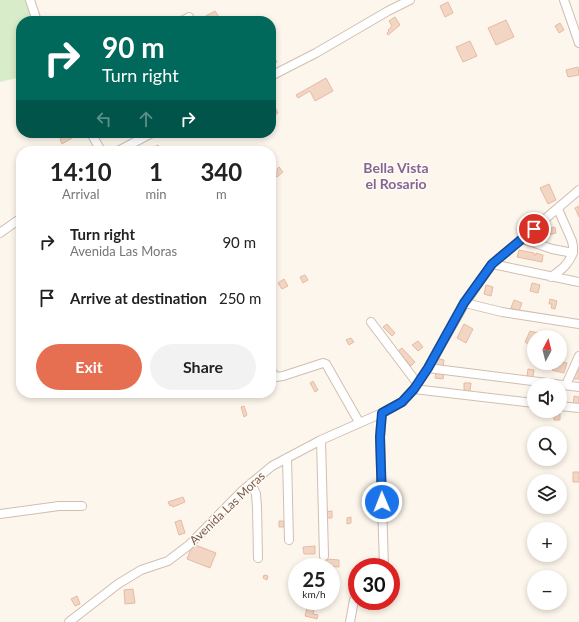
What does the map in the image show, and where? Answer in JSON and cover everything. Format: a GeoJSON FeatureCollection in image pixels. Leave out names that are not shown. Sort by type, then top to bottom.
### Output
{"type":"FeatureCollection","features":[{"type":"Feature","properties":{"kind":"street"},"geometry":{"type":"LineString","coordinates":[[30,0],[35,16]]}},
{"type":"Feature","properties":{"kind":"street"},"geometry":{"type":"LineString","coordinates":[[276,73],[316,53],[388,11],[410,0]]}},
{"type":"Feature","properties":{"kind":"street"},"geometry":{"type":"LineString","coordinates":[[564,0],[579,43]]}},
{"type":"Feature","properties":{"kind":"street"},"geometry":{"type":"LineString","coordinates":[[127,146],[143,138]]}},
{"type":"Feature","properties":{"kind":"street","name":"Avenida Las Moras"},"geometry":{"type":"LineString","coordinates":[[69,622],[118,584],[141,570],[168,561],[184,549],[242,490],[272,466],[321,440],[382,413],[402,402],[428,368],[464,303],[492,264],[579,190]]}},
{"type":"Feature","properties":{"kind":"street"},"geometry":{"type":"LineString","coordinates":[[551,276],[565,267],[573,254],[572,241],[558,209]]}},
{"type":"Feature","properties":{"kind":"street"},"geometry":{"type":"LineString","coordinates":[[0,233],[16,222]]}},
{"type":"Feature","properties":{"kind":"street"},"geometry":{"type":"LineString","coordinates":[[523,239],[552,249],[573,254]]}},
{"type":"Feature","properties":{"kind":"street"},"geometry":{"type":"LineString","coordinates":[[492,264],[579,282]]}},
{"type":"Feature","properties":{"kind":"street"},"geometry":{"type":"LineString","coordinates":[[464,303],[508,313],[579,324]]}},
{"type":"Feature","properties":{"kind":"street"},"geometry":{"type":"LineString","coordinates":[[371,322],[415,386],[527,402]]}},
{"type":"Feature","properties":{"kind":"street"},"geometry":{"type":"LineString","coordinates":[[567,383],[579,356]]}},
{"type":"Feature","properties":{"kind":"street"},"geometry":{"type":"LineString","coordinates":[[276,377],[283,376],[322,362],[326,364],[360,422]]}},
{"type":"Feature","properties":{"kind":"street"},"geometry":{"type":"LineString","coordinates":[[428,368],[527,380]]}},
{"type":"Feature","properties":{"kind":"street"},"geometry":{"type":"LineString","coordinates":[[567,385],[579,387]]}},
{"type":"Feature","properties":{"kind":"street"},"geometry":{"type":"LineString","coordinates":[[567,407],[579,408]]}},
{"type":"Feature","properties":{"kind":"street"},"geometry":{"type":"LineString","coordinates":[[382,413],[380,437],[384,558]]}},
{"type":"Feature","properties":{"kind":"street"},"geometry":{"type":"LineString","coordinates":[[321,440],[324,556]]}},
{"type":"Feature","properties":{"kind":"street"},"geometry":{"type":"LineString","coordinates":[[287,458],[289,540]]}},
{"type":"Feature","properties":{"kind":"street"},"geometry":{"type":"LineString","coordinates":[[251,483],[256,494],[258,507],[258,558]]}},
{"type":"Feature","properties":{"kind":"street"},"geometry":{"type":"LineString","coordinates":[[0,514],[59,506],[82,506]]}},
{"type":"Feature","properties":{"kind":"street"},"geometry":{"type":"LineString","coordinates":[[350,622],[352,610]]}},
{"type":"Feature","properties":{"kind":"green space"},"geometry":{"type":"Polygon","coordinates":[[[0,0],[29,0],[35,16],[16,16],[16,78],[0,82],[0,0]]]}},
{"type":"Feature","properties":{"kind":"building"},"geometry":{"type":"Polygon","coordinates":[[[448,2],[453,13],[445,17],[440,6],[448,2]]]}},
{"type":"Feature","properties":{"kind":"building"},"geometry":{"type":"Polygon","coordinates":[[[215,11],[218,16],[206,16],[215,11]]]}},
{"type":"Feature","properties":{"kind":"building"},"geometry":{"type":"Polygon","coordinates":[[[395,17],[400,25],[388,35],[388,30],[392,26],[389,21],[395,17]]]}},
{"type":"Feature","properties":{"kind":"building"},"geometry":{"type":"Polygon","coordinates":[[[506,20],[514,37],[496,45],[488,28],[506,20]]]}},
{"type":"Feature","properties":{"kind":"building"},"geometry":{"type":"Polygon","coordinates":[[[560,23],[564,30],[559,33],[555,26],[560,23]]]}},
{"type":"Feature","properties":{"kind":"building"},"geometry":{"type":"Polygon","coordinates":[[[470,41],[477,56],[463,62],[456,47],[470,41]]]}},
{"type":"Feature","properties":{"kind":"building"},"geometry":{"type":"Polygon","coordinates":[[[578,67],[579,75],[568,77],[566,70],[578,67]]]}},
{"type":"Feature","properties":{"kind":"building"},"geometry":{"type":"Polygon","coordinates":[[[326,78],[333,91],[315,101],[310,91],[298,98],[296,95],[326,78]]]}},
{"type":"Feature","properties":{"kind":"building"},"geometry":{"type":"Polygon","coordinates":[[[62,138],[72,138],[62,144],[60,139],[62,138]]]}},
{"type":"Feature","properties":{"kind":"building"},"geometry":{"type":"Polygon","coordinates":[[[279,167],[283,172],[277,177],[276,172],[278,171],[277,169],[279,167]]]}},
{"type":"Feature","properties":{"kind":"building"},"geometry":{"type":"Polygon","coordinates":[[[549,184],[556,200],[548,204],[540,188],[549,184]]]}},
{"type":"Feature","properties":{"kind":"building"},"geometry":{"type":"Polygon","coordinates":[[[579,206],[579,217],[575,208],[579,206]]]}},
{"type":"Feature","properties":{"kind":"building"},"geometry":{"type":"Polygon","coordinates":[[[555,227],[556,233],[548,235],[547,229],[555,227]]]}},
{"type":"Feature","properties":{"kind":"building"},"geometry":{"type":"Polygon","coordinates":[[[519,250],[534,253],[534,255],[536,255],[536,253],[543,255],[542,262],[517,257],[519,250]]]}},
{"type":"Feature","properties":{"kind":"building"},"geometry":{"type":"Polygon","coordinates":[[[305,275],[308,280],[303,283],[300,277],[305,275]]]}},
{"type":"Feature","properties":{"kind":"building"},"geometry":{"type":"Polygon","coordinates":[[[284,279],[288,286],[282,289],[278,283],[284,279]]]}},
{"type":"Feature","properties":{"kind":"building"},"geometry":{"type":"Polygon","coordinates":[[[532,283],[540,285],[538,293],[530,291],[532,283]]]}},
{"type":"Feature","properties":{"kind":"building"},"geometry":{"type":"Polygon","coordinates":[[[486,285],[493,287],[491,296],[484,294],[486,285]]]}},
{"type":"Feature","properties":{"kind":"building"},"geometry":{"type":"Polygon","coordinates":[[[550,299],[557,301],[555,309],[551,308],[552,304],[549,304],[550,299]]]}},
{"type":"Feature","properties":{"kind":"building"},"geometry":{"type":"Polygon","coordinates":[[[514,300],[522,303],[519,311],[511,308],[514,300]]]}},
{"type":"Feature","properties":{"kind":"building"},"geometry":{"type":"Polygon","coordinates":[[[387,324],[395,333],[392,336],[383,327],[387,324]]]}},
{"type":"Feature","properties":{"kind":"building"},"geometry":{"type":"Polygon","coordinates":[[[464,324],[473,329],[466,343],[457,338],[464,324]]]}},
{"type":"Feature","properties":{"kind":"building"},"geometry":{"type":"Polygon","coordinates":[[[351,338],[354,342],[349,345],[346,340],[351,338]]]}},
{"type":"Feature","properties":{"kind":"building"},"geometry":{"type":"Polygon","coordinates":[[[418,341],[423,347],[418,351],[412,345],[418,341]]]}},
{"type":"Feature","properties":{"kind":"building"},"geometry":{"type":"Polygon","coordinates":[[[402,348],[415,362],[411,366],[398,351],[402,348]]]}},
{"type":"Feature","properties":{"kind":"building"},"geometry":{"type":"Polygon","coordinates":[[[435,358],[444,360],[443,367],[434,365],[435,358]]]}},
{"type":"Feature","properties":{"kind":"building"},"geometry":{"type":"Polygon","coordinates":[[[576,367],[579,368],[579,379],[572,379],[576,367]]]}},
{"type":"Feature","properties":{"kind":"building"},"geometry":{"type":"Polygon","coordinates":[[[528,370],[534,370],[533,377],[527,376],[528,370]]]}},
{"type":"Feature","properties":{"kind":"building"},"geometry":{"type":"Polygon","coordinates":[[[552,370],[565,370],[564,373],[552,370]]]}},
{"type":"Feature","properties":{"kind":"building"},"geometry":{"type":"Polygon","coordinates":[[[436,372],[444,373],[443,379],[435,378],[436,372]]]}},
{"type":"Feature","properties":{"kind":"building"},"geometry":{"type":"Polygon","coordinates":[[[313,381],[318,390],[315,392],[310,383],[313,381]]]}},
{"type":"Feature","properties":{"kind":"building"},"geometry":{"type":"Polygon","coordinates":[[[464,383],[471,383],[470,391],[464,390],[464,383]]]}},
{"type":"Feature","properties":{"kind":"building"},"geometry":{"type":"Polygon","coordinates":[[[574,396],[579,397],[579,405],[573,405],[574,396]]]}},
{"type":"Feature","properties":{"kind":"building"},"geometry":{"type":"Polygon","coordinates":[[[244,406],[247,415],[244,417],[241,407],[244,406]]]}},
{"type":"Feature","properties":{"kind":"building"},"geometry":{"type":"Polygon","coordinates":[[[554,418],[560,418],[560,420],[554,420],[554,418]]]}},
{"type":"Feature","properties":{"kind":"building"},"geometry":{"type":"Polygon","coordinates":[[[573,472],[579,472],[579,482],[573,482],[573,472]]]}},
{"type":"Feature","properties":{"kind":"building"},"geometry":{"type":"Polygon","coordinates":[[[183,497],[185,502],[173,507],[172,505],[170,506],[168,502],[183,497]]]}},
{"type":"Feature","properties":{"kind":"building"},"geometry":{"type":"Polygon","coordinates":[[[332,511],[332,518],[325,518],[324,512],[332,511]]]}},
{"type":"Feature","properties":{"kind":"building"},"geometry":{"type":"Polygon","coordinates":[[[351,517],[351,523],[347,524],[347,518],[351,517]]]}},
{"type":"Feature","properties":{"kind":"building"},"geometry":{"type":"Polygon","coordinates":[[[181,520],[185,533],[179,535],[175,522],[181,520]]]}},
{"type":"Feature","properties":{"kind":"building"},"geometry":{"type":"Polygon","coordinates":[[[279,521],[284,521],[284,527],[279,527],[279,521]]]}},
{"type":"Feature","properties":{"kind":"building"},"geometry":{"type":"Polygon","coordinates":[[[193,544],[216,553],[210,568],[187,559],[193,544]]]}},
{"type":"Feature","properties":{"kind":"building"},"geometry":{"type":"Polygon","coordinates":[[[315,546],[315,554],[304,554],[303,547],[315,546]]]}},
{"type":"Feature","properties":{"kind":"building"},"geometry":{"type":"Polygon","coordinates":[[[264,575],[268,576],[267,580],[263,578],[264,575]]]}},
{"type":"Feature","properties":{"kind":"building"},"geometry":{"type":"Polygon","coordinates":[[[133,589],[135,603],[125,604],[124,590],[133,589]]]}},
{"type":"Feature","properties":{"kind":"building"},"geometry":{"type":"Polygon","coordinates":[[[77,596],[80,604],[75,606],[71,599],[77,596]]]}},
{"type":"Feature","properties":{"kind":"building"},"geometry":{"type":"Polygon","coordinates":[[[307,610],[314,610],[313,614],[318,615],[317,619],[305,616],[307,610]]]}},
{"type":"Feature","properties":{"kind":"district","name":"Bella Vista el Rosario"},"geometry":{"type":"Point","coordinates":[396,176]}},
{"type":"Feature","properties":{"kind":"route"},"geometry":{"type":"LineString","coordinates":[[382,502],[380,437],[382,413],[402,402],[414,389],[428,368],[464,303],[492,264],[534,229]]}}]}
